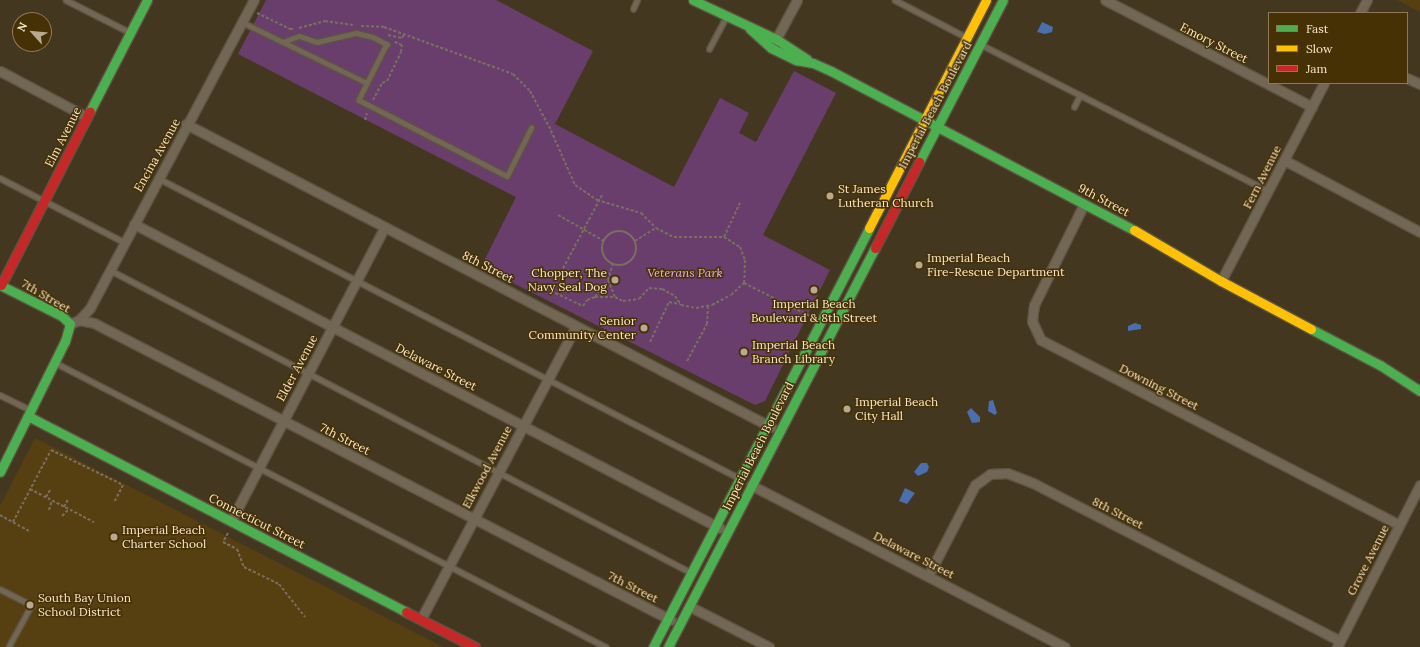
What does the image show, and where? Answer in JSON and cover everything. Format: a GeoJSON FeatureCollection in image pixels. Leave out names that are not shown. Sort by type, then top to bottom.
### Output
{"type":"FeatureCollection","features":[{"type":"Feature","properties":{"kind":"main road","name":"Elm Avenue"},"geometry":{"type":"LineString","coordinates":[[1,285],[147,0]]}},
{"type":"Feature","properties":{"kind":"main road","name":"9th Street"},"geometry":{"type":"LineString","coordinates":[[693,0],[750,29],[776,39],[813,63],[926,119],[1169,248],[1221,281],[1380,365],[1420,391]]}},
{"type":"Feature","properties":{"kind":"main road","name":"Imperial Beach Boulevard"},"geometry":{"type":"LineString","coordinates":[[653,647],[986,0]]}},
{"type":"Feature","properties":{"kind":"main road","name":"Imperial Beach Boulevard"},"geometry":{"type":"LineString","coordinates":[[668,647],[1003,0]]}},
{"type":"Feature","properties":{"kind":"main road","name":"9th Street"},"geometry":{"type":"LineString","coordinates":[[750,29],[771,48],[796,60],[813,63]]}},
{"type":"Feature","properties":{"kind":"main road","name":"7th Street"},"geometry":{"type":"LineString","coordinates":[[1,285],[62,316],[70,324]]}},
{"type":"Feature","properties":{"kind":"main road"},"geometry":{"type":"LineString","coordinates":[[0,472],[65,341],[70,324]]}},
{"type":"Feature","properties":{"kind":"main road","name":"9th Street"},"geometry":{"type":"LineString","coordinates":[[1380,365],[1420,380]]}},
{"type":"Feature","properties":{"kind":"main road","name":"Connecticut Street"},"geometry":{"type":"LineString","coordinates":[[29,413],[475,647]]}},
{"type":"Feature","properties":{"kind":"street","name":"Encina Avenue"},"geometry":{"type":"LineString","coordinates":[[79,320],[90,308],[186,124],[193,117],[254,0]]}},
{"type":"Feature","properties":{"kind":"street"},"geometry":{"type":"LineString","coordinates":[[771,48],[797,0]]}},
{"type":"Feature","properties":{"kind":"street","name":"Emory Street"},"geometry":{"type":"LineString","coordinates":[[1105,0],[1312,107]]}},
{"type":"Feature","properties":{"kind":"street"},"geometry":{"type":"LineString","coordinates":[[1361,12],[1367,0]]}},
{"type":"Feature","properties":{"kind":"street"},"geometry":{"type":"LineString","coordinates":[[0,72],[87,117]]}},
{"type":"Feature","properties":{"kind":"street"},"geometry":{"type":"LineString","coordinates":[[1408,78],[1420,84]]}},
{"type":"Feature","properties":{"kind":"street","name":"Fern Avenue"},"geometry":{"type":"LineString","coordinates":[[1221,281],[1324,84]]}},
{"type":"Feature","properties":{"kind":"street","name":"8th Street"},"geometry":{"type":"LineString","coordinates":[[186,124],[779,431]]}},
{"type":"Feature","properties":{"kind":"street"},"geometry":{"type":"LineString","coordinates":[[1284,160],[1420,232]]}},
{"type":"Feature","properties":{"kind":"street","name":"Downing Street"},"geometry":{"type":"LineString","coordinates":[[1084,204],[1034,305],[1032,321],[1041,340],[1399,525]]}},
{"type":"Feature","properties":{"kind":"street","name":"Delaware Street"},"geometry":{"type":"LineString","coordinates":[[134,224],[727,531]]}},
{"type":"Feature","properties":{"kind":"street","name":"Elder Avenue"},"geometry":{"type":"LineString","coordinates":[[231,520],[385,227]]}},
{"type":"Feature","properties":{"kind":"street","name":"7th Street"},"geometry":{"type":"LineString","coordinates":[[70,324],[79,320],[94,323],[679,624]]}},
{"type":"Feature","properties":{"kind":"street","name":"Elkwood Avenue"},"geometry":{"type":"LineString","coordinates":[[421,619],[576,326]]}},
{"type":"Feature","properties":{"kind":"street","name":"8th Street"},"geometry":{"type":"LineString","coordinates":[[928,576],[975,485],[990,474],[1007,473],[1042,488],[1339,644]]}},
{"type":"Feature","properties":{"kind":"street","name":"Delaware Street"},"geometry":{"type":"LineString","coordinates":[[751,485],[1065,647]]}},
{"type":"Feature","properties":{"kind":"street","name":"Grove Avenue"},"geometry":{"type":"LineString","coordinates":[[1339,644],[1420,485]]}},
{"type":"Feature","properties":{"kind":"street"},"geometry":{"type":"LineString","coordinates":[[689,606],[769,647]]}},
{"type":"Feature","properties":{"kind":"lane"},"geometry":{"type":"LineString","coordinates":[[66,0],[130,33]]}},
{"type":"Feature","properties":{"kind":"lane"},"geometry":{"type":"LineString","coordinates":[[633,8],[638,0]]}},
{"type":"Feature","properties":{"kind":"lane"},"geometry":{"type":"LineString","coordinates":[[895,0],[1268,191]]}},
{"type":"Feature","properties":{"kind":"lane"},"geometry":{"type":"LineString","coordinates":[[709,48],[726,17]]}},
{"type":"Feature","properties":{"kind":"lane"},"geometry":{"type":"LineString","coordinates":[[242,22],[367,83]]}},
{"type":"Feature","properties":{"kind":"lane"},"geometry":{"type":"LineString","coordinates":[[283,42],[299,36],[317,42],[356,33],[374,37],[387,44],[359,100],[507,176],[531,128]]}},
{"type":"Feature","properties":{"kind":"lane"},"geometry":{"type":"LineString","coordinates":[[1074,107],[1080,95]]}},
{"type":"Feature","properties":{"kind":"lane"},"geometry":{"type":"LineString","coordinates":[[0,178],[124,242]]}},
{"type":"Feature","properties":{"kind":"lane"},"geometry":{"type":"LineString","coordinates":[[158,178],[751,485]]}},
{"type":"Feature","properties":{"kind":"lane"},"geometry":{"type":"LineString","coordinates":[[110,270],[691,572]]}},
{"type":"Feature","properties":{"kind":"lane"},"geometry":{"type":"LineString","coordinates":[[54,362],[606,647]]}},
{"type":"Feature","properties":{"kind":"lane"},"geometry":{"type":"LineString","coordinates":[[0,394],[29,413]]}},
{"type":"Feature","properties":{"kind":"lane"},"geometry":{"type":"LineString","coordinates":[[0,589],[32,605],[9,647]]}},
{"type":"Feature","properties":{"kind":"path"},"geometry":{"type":"LineString","coordinates":[[257,12],[290,30],[325,21],[384,27],[513,74],[530,91],[549,126],[575,184],[599,200],[642,213],[656,228],[674,237],[724,237],[740,247],[745,260],[744,283],[731,295],[708,306],[696,308],[669,302],[650,342]]}},
{"type":"Feature","properties":{"kind":"path"},"geometry":{"type":"LineString","coordinates":[[365,120],[370,106],[401,52],[402,45],[386,38],[388,35],[402,38],[404,34]]}},
{"type":"Feature","properties":{"kind":"path"},"geometry":{"type":"LineString","coordinates":[[602,195],[551,291],[584,306],[587,300],[595,297],[614,297],[623,301],[639,299],[649,288],[662,289],[675,296],[681,304]]}},
{"type":"Feature","properties":{"kind":"path"},"geometry":{"type":"LineString","coordinates":[[724,237],[740,203]]}},
{"type":"Feature","properties":{"kind":"path"},"geometry":{"type":"LineString","coordinates":[[558,215],[604,241]]}},
{"type":"Feature","properties":{"kind":"path"},"geometry":{"type":"LineString","coordinates":[[635,241],[656,228]]}},
{"type":"Feature","properties":{"kind":"path"},"geometry":{"type":"LineString","coordinates":[[621,231],[631,236],[635,241],[635,254],[630,261],[622,265],[613,263],[604,254],[604,241],[611,233],[621,231]]}},
{"type":"Feature","properties":{"kind":"path"},"geometry":{"type":"LineString","coordinates":[[595,297],[608,280],[613,263]]}},
{"type":"Feature","properties":{"kind":"path"},"geometry":{"type":"LineString","coordinates":[[608,280],[614,297]]}},
{"type":"Feature","properties":{"kind":"path"},"geometry":{"type":"LineString","coordinates":[[744,283],[811,317]]}},
{"type":"Feature","properties":{"kind":"path"},"geometry":{"type":"LineString","coordinates":[[687,361],[707,324],[708,306]]}},
{"type":"Feature","properties":{"kind":"path"},"geometry":{"type":"LineString","coordinates":[[13,522],[51,450],[123,485],[115,501]]}},
{"type":"Feature","properties":{"kind":"path"},"geometry":{"type":"LineString","coordinates":[[30,489],[94,522]]}},
{"type":"Feature","properties":{"kind":"path"},"geometry":{"type":"LineString","coordinates":[[46,497],[50,490]]}},
{"type":"Feature","properties":{"kind":"path"},"geometry":{"type":"LineString","coordinates":[[64,507],[68,499]]}},
{"type":"Feature","properties":{"kind":"path"},"geometry":{"type":"LineString","coordinates":[[50,510],[52,500]]}},
{"type":"Feature","properties":{"kind":"path"},"geometry":{"type":"LineString","coordinates":[[62,516],[69,509]]}},
{"type":"Feature","properties":{"kind":"path"},"geometry":{"type":"LineString","coordinates":[[0,515],[29,531]]}},
{"type":"Feature","properties":{"kind":"path"},"geometry":{"type":"LineString","coordinates":[[229,532],[223,542],[237,549],[244,567],[279,584],[305,617]]}},
{"type":"Feature","properties":{"kind":"shaded area"},"geometry":{"type":"Polygon","coordinates":[[[1397,0],[1420,0],[1420,12],[1397,0]]]}},
{"type":"Feature","properties":{"kind":"shaded area","name":"Imperial Beach Charter School"},"geometry":{"type":"Polygon","coordinates":[[[35,438],[443,647],[0,647],[0,506],[35,438]]]}},
{"type":"Feature","properties":{"kind":"green space","name":"Veterans Park"},"geometry":{"type":"Polygon","coordinates":[[[266,0],[496,0],[593,51],[555,124],[674,187],[720,98],[749,113],[739,133],[756,142],[794,71],[836,93],[763,235],[830,270],[765,401],[755,405],[481,267],[516,197],[238,54],[266,0]]]}},
{"type":"Feature","properties":{"kind":"water"},"geometry":{"type":"Polygon","coordinates":[[[1042,22],[1053,27],[1052,32],[1045,34],[1037,32],[1042,22]]]}},
{"type":"Feature","properties":{"kind":"water"},"geometry":{"type":"Polygon","coordinates":[[[1135,323],[1141,325],[1141,329],[1128,331],[1128,326],[1135,323]]]}},
{"type":"Feature","properties":{"kind":"water"},"geometry":{"type":"Polygon","coordinates":[[[993,400],[997,413],[995,415],[988,411],[989,401],[993,400]]]}},
{"type":"Feature","properties":{"kind":"water"},"geometry":{"type":"Polygon","coordinates":[[[971,408],[980,417],[980,422],[972,423],[967,412],[971,408]]]}},
{"type":"Feature","properties":{"kind":"water"},"geometry":{"type":"Polygon","coordinates":[[[921,463],[927,463],[929,467],[927,472],[918,476],[914,472],[921,463]]]}},
{"type":"Feature","properties":{"kind":"water"},"geometry":{"type":"Polygon","coordinates":[[[905,488],[915,493],[907,504],[899,501],[905,488]]]}},
{"type":"Feature","properties":{"kind":"traffic: fast"},"geometry":{"type":"LineString","coordinates":[[90,111],[147,0]]}},
{"type":"Feature","properties":{"kind":"traffic: fast"},"geometry":{"type":"LineString","coordinates":[[693,0],[776,39],[807,59]]}},
{"type":"Feature","properties":{"kind":"traffic: fast"},"geometry":{"type":"LineString","coordinates":[[919,162],[1003,0]]}},
{"type":"Feature","properties":{"kind":"traffic: fast"},"geometry":{"type":"LineString","coordinates":[[750,29],[771,48],[796,60],[813,63],[831,71],[1134,230]]}},
{"type":"Feature","properties":{"kind":"traffic: fast"},"geometry":{"type":"LineString","coordinates":[[653,647],[869,228]]}},
{"type":"Feature","properties":{"kind":"traffic: fast"},"geometry":{"type":"LineString","coordinates":[[668,647],[875,248]]}},
{"type":"Feature","properties":{"kind":"traffic: fast"},"geometry":{"type":"LineString","coordinates":[[0,285],[62,316],[70,324],[65,341],[0,472]]}},
{"type":"Feature","properties":{"kind":"traffic: fast"},"geometry":{"type":"LineString","coordinates":[[1311,329],[1380,365],[1420,391]]}},
{"type":"Feature","properties":{"kind":"traffic: fast"},"geometry":{"type":"LineString","coordinates":[[28,416],[406,612]]}},
{"type":"Feature","properties":{"kind":"traffic: slow"},"geometry":{"type":"LineString","coordinates":[[869,228],[986,0]]}},
{"type":"Feature","properties":{"kind":"traffic: slow"},"geometry":{"type":"LineString","coordinates":[[1134,230],[1221,281],[1311,329]]}},
{"type":"Feature","properties":{"kind":"traffic: jam"},"geometry":{"type":"LineString","coordinates":[[1,285],[90,111]]}},
{"type":"Feature","properties":{"kind":"traffic: jam"},"geometry":{"type":"LineString","coordinates":[[875,248],[919,162]]}},
{"type":"Feature","properties":{"kind":"traffic: jam"},"geometry":{"type":"LineString","coordinates":[[406,612],[475,647]]}},
{"type":"Feature","properties":{"kind":"place","name":"St James Lutheran Church"},"geometry":{"type":"Point","coordinates":[830,196]}},
{"type":"Feature","properties":{"kind":"place","name":"Imperial Beach Fire-Rescue Department"},"geometry":{"type":"Point","coordinates":[919,265]}},
{"type":"Feature","properties":{"kind":"place","name":"Chopper, The Navy Seal Dog"},"geometry":{"type":"Point","coordinates":[615,280]}},
{"type":"Feature","properties":{"kind":"place","name":"Imperial Beach Boulevard & 8th Street"},"geometry":{"type":"Point","coordinates":[814,290]}},
{"type":"Feature","properties":{"kind":"place","name":"Senior Community Center"},"geometry":{"type":"Point","coordinates":[644,328]}},
{"type":"Feature","properties":{"kind":"place","name":"Imperial Beach Branch Library"},"geometry":{"type":"Point","coordinates":[744,352]}},
{"type":"Feature","properties":{"kind":"place","name":"Imperial Beach City Hall"},"geometry":{"type":"Point","coordinates":[847,409]}},
{"type":"Feature","properties":{"kind":"place","name":"Imperial Beach Charter School"},"geometry":{"type":"Point","coordinates":[114,537]}},
{"type":"Feature","properties":{"kind":"place","name":"South Bay Union School District"},"geometry":{"type":"Point","coordinates":[30,605]}}]}
